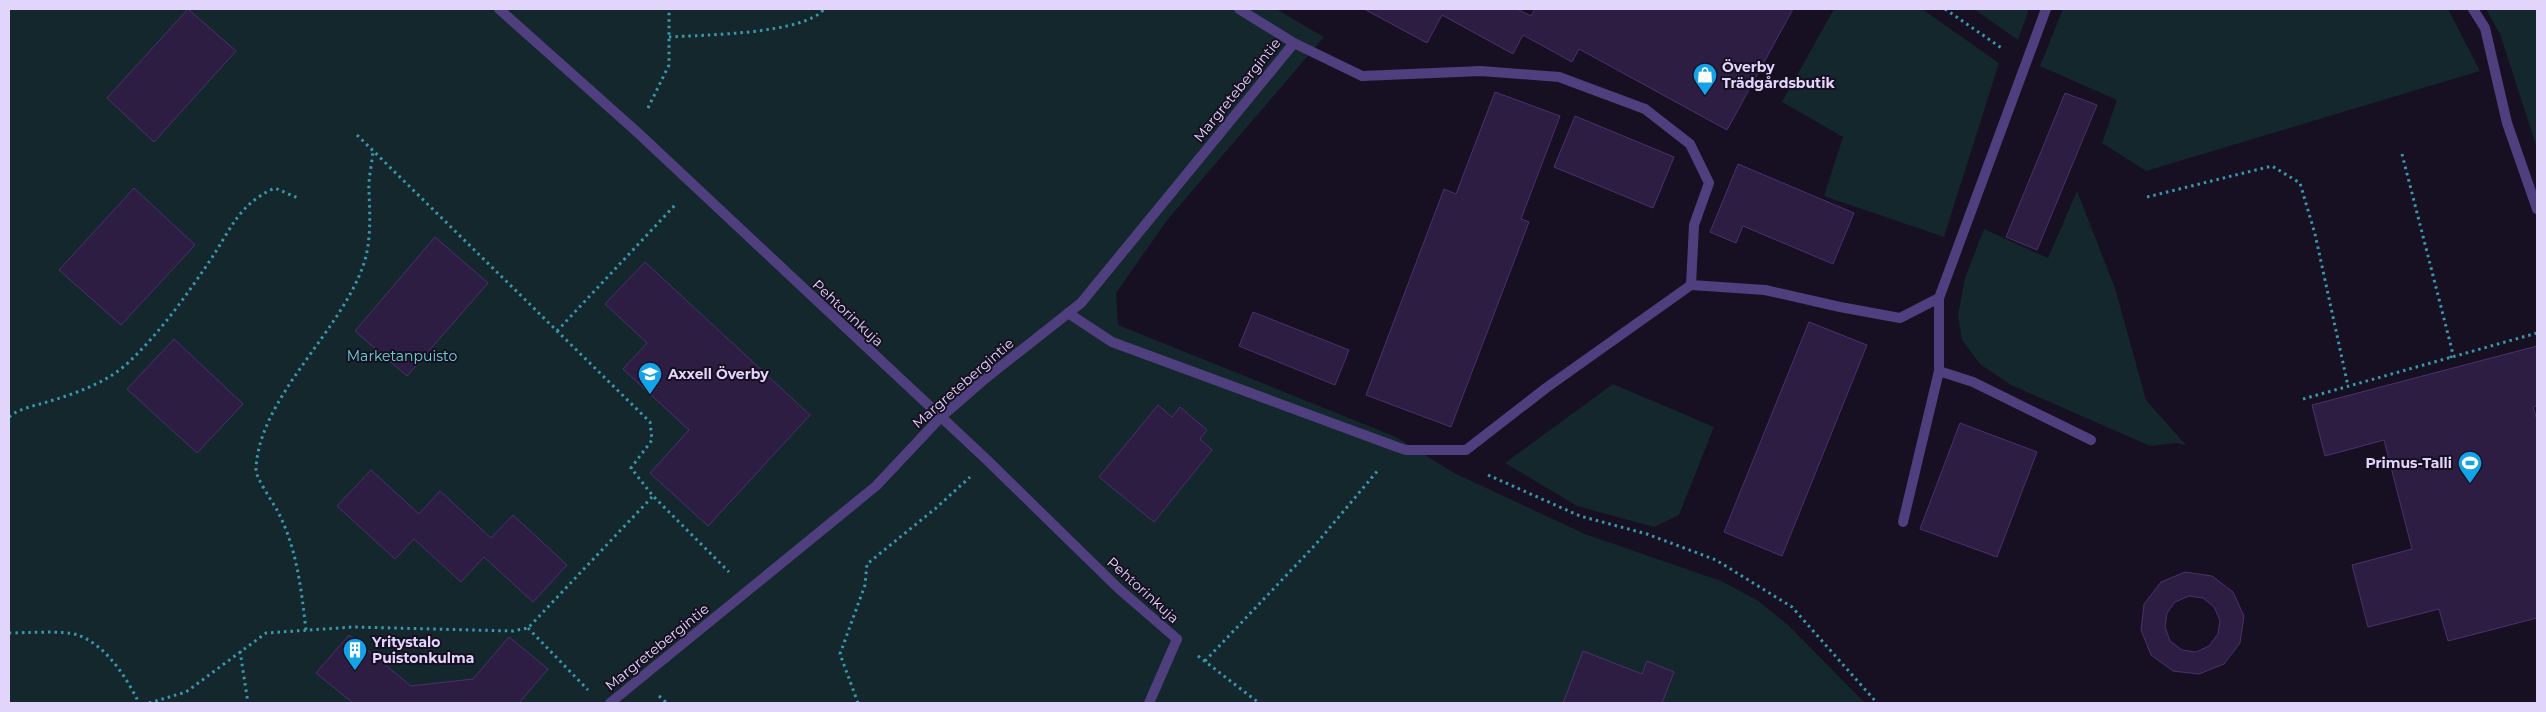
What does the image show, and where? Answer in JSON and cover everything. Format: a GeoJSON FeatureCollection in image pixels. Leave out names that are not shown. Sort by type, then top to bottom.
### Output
{"type":"FeatureCollection","features":[{"type":"Feature","properties":{"kind":"street","name":"Pehtorinkuja"},"geometry":{"type":"LineString","coordinates":[[499,9],[636,132],[986,459],[1118,588],[1177,639]]}},
{"type":"Feature","properties":{"kind":"street"},"geometry":{"type":"LineString","coordinates":[[1239,9],[1294,43],[1362,76],[1481,71],[1559,77],[1645,109],[1690,144],[1709,183],[1694,225],[1691,285]]}},
{"type":"Feature","properties":{"kind":"street"},"geometry":{"type":"LineString","coordinates":[[1903,522],[1939,371],[1939,298],[2046,9]]}},
{"type":"Feature","properties":{"kind":"street"},"geometry":{"type":"LineString","coordinates":[[2473,9],[2484,28],[2508,123],[2537,209]]}},
{"type":"Feature","properties":{"kind":"street","name":"Margretebergintie"},"geometry":{"type":"LineString","coordinates":[[610,703],[876,486],[940,418],[986,378],[1081,303],[1294,43]]}},
{"type":"Feature","properties":{"kind":"street"},"geometry":{"type":"LineString","coordinates":[[1068,313],[1112,342],[1397,447],[1406,450],[1466,450],[1546,388],[1691,285],[1765,290],[1900,318],[1939,298]]}},
{"type":"Feature","properties":{"kind":"street"},"geometry":{"type":"LineString","coordinates":[[1939,371],[1973,382],[2091,440]]}},
{"type":"Feature","properties":{"kind":"street"},"geometry":{"type":"LineString","coordinates":[[1149,703],[1177,639]]}},
{"type":"Feature","properties":{"kind":"path"},"geometry":{"type":"LineString","coordinates":[[636,132],[669,65],[669,9]]}},
{"type":"Feature","properties":{"kind":"path"},"geometry":{"type":"LineString","coordinates":[[669,37],[765,30],[812,17],[820,14],[824,9]]}},
{"type":"Feature","properties":{"kind":"path"},"geometry":{"type":"LineString","coordinates":[[1945,9],[2025,63]]}},
{"type":"Feature","properties":{"kind":"path"},"geometry":{"type":"LineString","coordinates":[[357,135],[650,422],[652,440],[631,468],[653,496],[747,591]]}},
{"type":"Feature","properties":{"kind":"path"},"geometry":{"type":"LineString","coordinates":[[306,630],[296,558],[286,528],[256,472],[259,447],[268,420],[352,290],[365,260],[371,213],[368,191],[374,151]]}},
{"type":"Feature","properties":{"kind":"path"},"geometry":{"type":"LineString","coordinates":[[2402,154],[2452,350],[2451,358]]}},
{"type":"Feature","properties":{"kind":"path"},"geometry":{"type":"LineString","coordinates":[[2147,197],[2272,166],[2300,183],[2315,234],[2348,386]]}},
{"type":"Feature","properties":{"kind":"path"},"geometry":{"type":"LineString","coordinates":[[558,331],[693,185]]}},
{"type":"Feature","properties":{"kind":"path"},"geometry":{"type":"LineString","coordinates":[[9,417],[28,407],[62,398],[112,376],[131,360],[163,325],[210,260],[225,233],[256,196],[275,188],[300,199]]}},
{"type":"Feature","properties":{"kind":"path"},"geometry":{"type":"LineString","coordinates":[[2303,399],[2537,333]]}},
{"type":"Feature","properties":{"kind":"path"},"geometry":{"type":"LineString","coordinates":[[1205,661],[1316,544],[1397,447]]}},
{"type":"Feature","properties":{"kind":"path"},"geometry":{"type":"LineString","coordinates":[[858,703],[840,654],[865,585],[867,564],[936,508],[972,476],[986,459]]}},
{"type":"Feature","properties":{"kind":"path"},"geometry":{"type":"LineString","coordinates":[[1488,474],[1580,516],[1647,534],[1716,560],[1792,607],[1877,703]]}},
{"type":"Feature","properties":{"kind":"path"},"geometry":{"type":"LineString","coordinates":[[150,703],[186,692],[266,633],[353,627],[513,631],[528,628],[653,496]]}},
{"type":"Feature","properties":{"kind":"path"},"geometry":{"type":"LineString","coordinates":[[528,628],[594,696]]}},
{"type":"Feature","properties":{"kind":"path"},"geometry":{"type":"LineString","coordinates":[[9,633],[78,635],[102,649],[129,683],[139,703]]}},
{"type":"Feature","properties":{"kind":"path"},"geometry":{"type":"LineString","coordinates":[[1177,639],[1259,703]]}},
{"type":"Feature","properties":{"kind":"path"},"geometry":{"type":"LineString","coordinates":[[240,652],[248,703]]}},
{"type":"Feature","properties":{"kind":"green space","name":"Marketanpuisto"},"geometry":{"type":"Polygon","coordinates":[[[9,9],[1276,9],[1324,37],[1168,219],[1116,293],[1118,325],[1396,437],[1454,473],[1585,534],[1721,581],[1757,600],[1787,624],[1865,703],[9,703],[9,9]]]}},
{"type":"Feature","properties":{"kind":"green space"},"geometry":{"type":"Polygon","coordinates":[[[1834,9],[1922,9],[1999,63],[1944,237],[1824,196],[1843,137],[1782,102],[1834,9]]]}},
{"type":"Feature","properties":{"kind":"green space"},"geometry":{"type":"Polygon","coordinates":[[[1974,9],[2029,9],[2018,40],[1974,9]]]}},
{"type":"Feature","properties":{"kind":"green space"},"geometry":{"type":"Polygon","coordinates":[[[2063,9],[2448,9],[2480,71],[2146,171],[2102,143],[2117,100],[2040,66],[2063,9]]]}},
{"type":"Feature","properties":{"kind":"green space"},"geometry":{"type":"Polygon","coordinates":[[[2486,9],[2537,9],[2537,148],[2500,34],[2486,9]]]}},
{"type":"Feature","properties":{"kind":"green space"},"geometry":{"type":"Polygon","coordinates":[[[2077,191],[2115,288],[2146,400],[2186,445],[2176,443],[2150,446],[2011,385],[1980,364],[1962,340],[1958,315],[1965,278],[1984,229],[2048,258],[2077,191]]]}},
{"type":"Feature","properties":{"kind":"green space"},"geometry":{"type":"Polygon","coordinates":[[[1613,384],[1714,427],[1679,515],[1654,527],[1577,506],[1505,463],[1613,384]]]}},
{"type":"Feature","properties":{"kind":"building"},"geometry":{"type":"Polygon","coordinates":[[[188,9],[236,51],[154,142],[107,98],[188,9]]]}},
{"type":"Feature","properties":{"kind":"building","name":"Överby Trädgårdsbutik"},"geometry":{"type":"Polygon","coordinates":[[[1364,9],[1517,9],[1531,16],[1535,9],[1793,9],[1727,130],[1579,49],[1572,62],[1523,35],[1513,54],[1442,15],[1427,43],[1364,9]]]}},
{"type":"Feature","properties":{"kind":"building"},"geometry":{"type":"Polygon","coordinates":[[[1495,92],[1560,116],[1521,219],[1529,222],[1451,427],[1366,395],[1444,189],[1456,194],[1495,92]]]}},
{"type":"Feature","properties":{"kind":"building"},"geometry":{"type":"Polygon","coordinates":[[[2065,93],[2097,105],[2037,250],[2006,237],[2065,93]]]}},
{"type":"Feature","properties":{"kind":"building"},"geometry":{"type":"Polygon","coordinates":[[[1575,116],[1674,157],[1653,208],[1554,167],[1575,116]]]}},
{"type":"Feature","properties":{"kind":"building"},"geometry":{"type":"Polygon","coordinates":[[[1738,164],[1854,213],[1833,264],[1743,226],[1736,243],[1710,232],[1738,164]]]}},
{"type":"Feature","properties":{"kind":"building"},"geometry":{"type":"Polygon","coordinates":[[[134,188],[195,245],[121,325],[59,270],[134,188]]]}},
{"type":"Feature","properties":{"kind":"building"},"geometry":{"type":"Polygon","coordinates":[[[435,237],[488,283],[407,376],[355,331],[435,237]]]}},
{"type":"Feature","properties":{"kind":"building"},"geometry":{"type":"Polygon","coordinates":[[[645,262],[810,415],[708,526],[650,473],[689,430],[623,369],[647,343],[605,304],[645,262]]]}},
{"type":"Feature","properties":{"kind":"building"},"geometry":{"type":"Polygon","coordinates":[[[1253,312],[1349,350],[1335,385],[1239,346],[1253,312]]]}},
{"type":"Feature","properties":{"kind":"building"},"geometry":{"type":"Polygon","coordinates":[[[1809,322],[1867,345],[1782,556],[1724,532],[1809,322]]]}},
{"type":"Feature","properties":{"kind":"building"},"geometry":{"type":"Polygon","coordinates":[[[174,339],[243,404],[197,453],[127,389],[174,339]]]}},
{"type":"Feature","properties":{"kind":"building"},"geometry":{"type":"Polygon","coordinates":[[[2537,346],[2537,406],[2533,407],[2537,420],[2537,618],[2448,641],[2439,609],[2368,627],[2352,565],[2412,549],[2384,440],[2325,456],[2312,405],[2537,346]]]}},
{"type":"Feature","properties":{"kind":"building"},"geometry":{"type":"Polygon","coordinates":[[[1158,405],[1172,417],[1180,407],[1207,430],[1200,439],[1212,450],[1154,522],[1099,477],[1158,405]]]}},
{"type":"Feature","properties":{"kind":"building"},"geometry":{"type":"Polygon","coordinates":[[[1960,423],[2037,452],[1997,557],[1920,529],[1960,423]]]}},
{"type":"Feature","properties":{"kind":"building"},"geometry":{"type":"Polygon","coordinates":[[[371,470],[419,514],[440,491],[491,538],[513,515],[567,565],[533,602],[484,557],[461,582],[414,539],[395,559],[337,506],[371,470]]]}},
{"type":"Feature","properties":{"kind":"building"},"geometry":{"type":"Polygon","coordinates":[[[2185,572],[2212,576],[2233,592],[2244,616],[2240,643],[2224,664],[2199,674],[2173,671],[2151,655],[2141,630],[2144,604],[2161,582],[2185,572]],[[2189,596],[2175,602],[2167,613],[2165,627],[2170,641],[2182,650],[2196,652],[2209,646],[2218,634],[2220,620],[2214,607],[2203,598],[2189,596]]]}},
{"type":"Feature","properties":{"kind":"building","name":"Yritystalo Puistonkulma"},"geometry":{"type":"Polygon","coordinates":[[[349,635],[411,686],[473,679],[509,637],[548,669],[519,703],[353,703],[316,673],[349,635]]]}},
{"type":"Feature","properties":{"kind":"building"},"geometry":{"type":"Polygon","coordinates":[[[1583,651],[1642,674],[1647,661],[1674,672],[1662,703],[1563,703],[1583,651]]]}},
{"type":"Feature","properties":{"kind":"place","name":"Överby Trädgårdsbutik"},"geometry":{"type":"Point","coordinates":[1705,96]}},
{"type":"Feature","properties":{"kind":"place","name":"Axxell Överby"},"geometry":{"type":"Point","coordinates":[650,395]}},
{"type":"Feature","properties":{"kind":"place","name":"Primus-Talli"},"geometry":{"type":"Point","coordinates":[2470,484]}},
{"type":"Feature","properties":{"kind":"place","name":"Yritystalo Puistonkulma"},"geometry":{"type":"Point","coordinates":[355,671]}}]}
